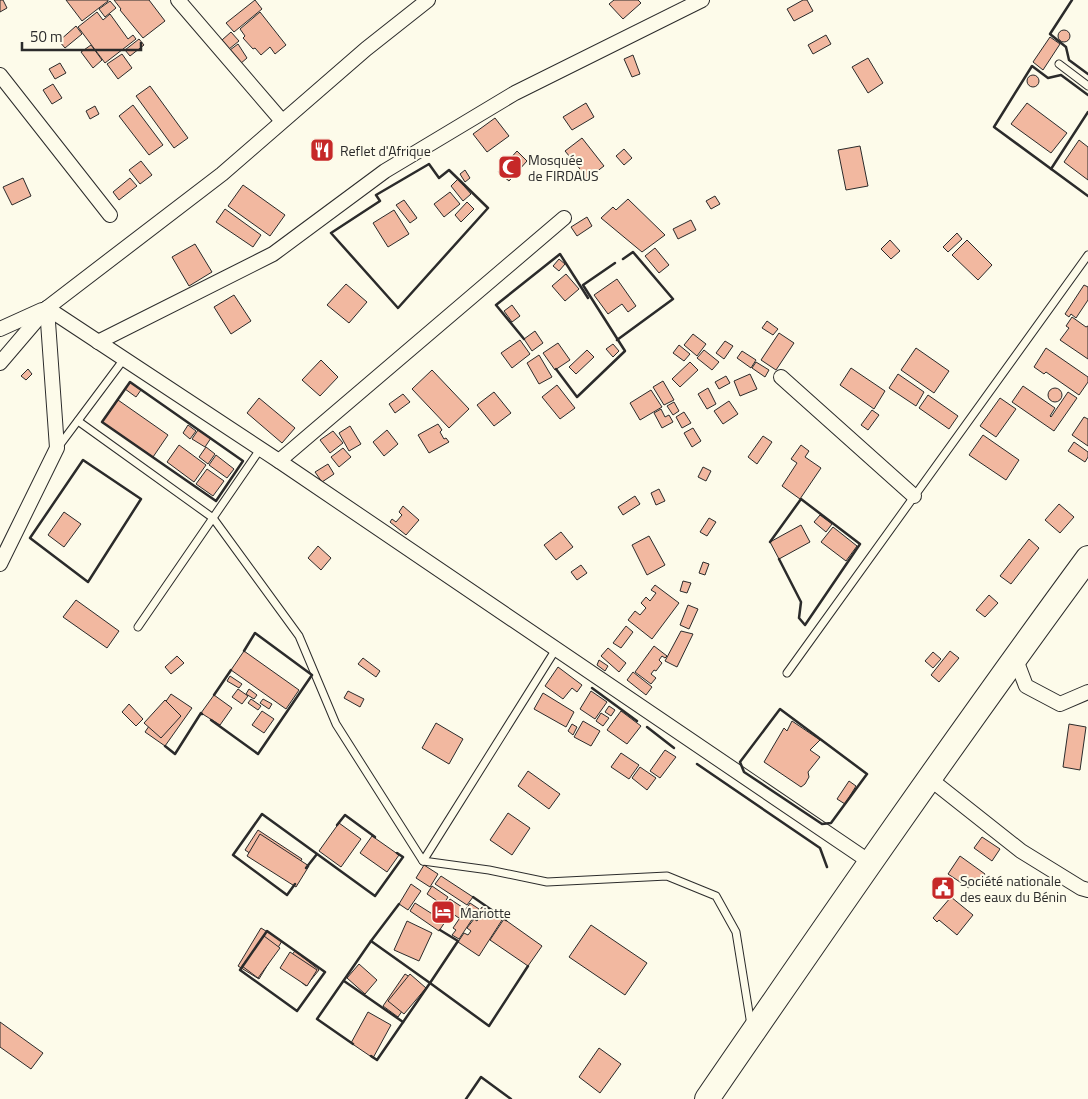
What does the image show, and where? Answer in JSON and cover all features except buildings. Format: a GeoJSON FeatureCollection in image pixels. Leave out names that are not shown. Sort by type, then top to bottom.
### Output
{"type":"FeatureCollection","features":[{"type":"Feature","properties":{"kind":"highway"},"geometry":{"type":"LineString","coordinates":[[707,1099],[870,862],[1015,657],[1088,558]]}},
{"type":"Feature","properties":{"kind":"street"},"geometry":{"type":"LineString","coordinates":[[178,0],[282,121]]}},
{"type":"Feature","properties":{"kind":"street"},"geometry":{"type":"LineString","coordinates":[[0,363],[47,308],[222,174],[366,49],[428,0]]}},
{"type":"Feature","properties":{"kind":"street"},"geometry":{"type":"LineString","coordinates":[[98,342],[273,254],[385,171],[515,93],[702,0]]}},
{"type":"Feature","properties":{"kind":"street"},"geometry":{"type":"LineString","coordinates":[[0,75],[110,215]]}},
{"type":"Feature","properties":{"kind":"street"},"geometry":{"type":"LineString","coordinates":[[279,461],[564,218]]}},
{"type":"Feature","properties":{"kind":"street"},"geometry":{"type":"LineString","coordinates":[[47,308],[261,448],[870,862]]}},
{"type":"Feature","properties":{"kind":"street"},"geometry":{"type":"LineString","coordinates":[[0,329],[47,308]]}},
{"type":"Feature","properties":{"kind":"street"},"geometry":{"type":"LineString","coordinates":[[0,564],[57,448],[47,308]]}},
{"type":"Feature","properties":{"kind":"street"},"geometry":{"type":"LineString","coordinates":[[781,378],[914,496]]}},
{"type":"Feature","properties":{"kind":"street"},"geometry":{"type":"LineString","coordinates":[[1015,657],[1026,686],[1060,704],[1088,692]]}},
{"type":"Feature","properties":{"kind":"street"},"geometry":{"type":"LineString","coordinates":[[930,779],[1022,851],[1081,888],[1088,890]]}},
{"type":"Feature","properties":{"kind":"lane"},"geometry":{"type":"LineString","coordinates":[[1058,64],[1088,86]]}},
{"type":"Feature","properties":{"kind":"lane"},"geometry":{"type":"LineString","coordinates":[[786,673],[1088,255]]}},
{"type":"Feature","properties":{"kind":"lane"},"geometry":{"type":"LineString","coordinates":[[57,448],[124,358]]}},
{"type":"Feature","properties":{"kind":"lane"},"geometry":{"type":"LineString","coordinates":[[78,420],[213,518],[299,636],[336,724],[423,861],[489,870],[547,882],[667,876],[716,896],[736,932],[752,1033]]}},
{"type":"Feature","properties":{"kind":"lane"},"geometry":{"type":"LineString","coordinates":[[138,627],[261,448]]}},
{"type":"Feature","properties":{"kind":"lane"},"geometry":{"type":"LineString","coordinates":[[423,861],[556,649]]}},
{"type":"Feature","properties":{"kind":"wall"},"geometry":{"type":"LineString","coordinates":[[1072,0],[1050,34],[1066,47],[1069,60],[1088,74]]}},
{"type":"Feature","properties":{"kind":"wall"},"geometry":{"type":"LineString","coordinates":[[1088,95],[1061,75],[1048,78],[1032,66],[994,127],[1088,196]]}},
{"type":"Feature","properties":{"kind":"wall"},"geometry":{"type":"LineString","coordinates":[[1051,169],[1088,112]]}},
{"type":"Feature","properties":{"kind":"wall"},"geometry":{"type":"LineString","coordinates":[[429,164],[439,178],[449,170],[488,208],[398,308],[331,233],[380,201],[376,195],[429,164]]}},
{"type":"Feature","properties":{"kind":"wall"},"geometry":{"type":"LineString","coordinates":[[617,340],[673,299],[633,252],[623,259]]}},
{"type":"Feature","properties":{"kind":"wall"},"geometry":{"type":"LineString","coordinates":[[524,339],[496,305],[560,254],[588,298]]}},
{"type":"Feature","properties":{"kind":"wall"},"geometry":{"type":"LineString","coordinates":[[556,369],[577,397],[625,351],[583,285],[615,263]]}},
{"type":"Feature","properties":{"kind":"wall"},"geometry":{"type":"LineString","coordinates":[[130,382],[243,461],[216,501],[102,422],[130,382]]}},
{"type":"Feature","properties":{"kind":"wall"},"geometry":{"type":"LineString","coordinates":[[83,460],[141,499],[88,582],[30,538],[83,460]]}},
{"type":"Feature","properties":{"kind":"wall"},"geometry":{"type":"LineString","coordinates":[[770,542],[801,499],[860,544],[805,625],[799,618],[801,602],[779,559]]}},
{"type":"Feature","properties":{"kind":"wall"},"geometry":{"type":"LineString","coordinates":[[211,720],[258,754],[312,675],[255,633],[244,651]]}},
{"type":"Feature","properties":{"kind":"wall"},"geometry":{"type":"LineString","coordinates":[[214,695],[231,670]]}},
{"type":"Feature","properties":{"kind":"wall"},"geometry":{"type":"LineString","coordinates":[[592,688],[637,721]]}},
{"type":"Feature","properties":{"kind":"wall"},"geometry":{"type":"LineString","coordinates":[[780,709],[867,774],[831,823],[822,824],[744,772],[740,762],[780,709]]}},
{"type":"Feature","properties":{"kind":"wall"},"geometry":{"type":"LineString","coordinates":[[165,746],[175,754],[202,714]]}},
{"type":"Feature","properties":{"kind":"wall"},"geometry":{"type":"LineString","coordinates":[[647,727],[674,748]]}},
{"type":"Feature","properties":{"kind":"wall"},"geometry":{"type":"LineString","coordinates":[[697,764],[820,848],[827,867]]}},
{"type":"Feature","properties":{"kind":"wall"},"geometry":{"type":"LineString","coordinates":[[295,884],[287,895],[233,855],[262,814],[375,896],[403,857],[397,853]]}},
{"type":"Feature","properties":{"kind":"wall"},"geometry":{"type":"LineString","coordinates":[[337,825],[345,815],[375,837]]}},
{"type":"Feature","properties":{"kind":"wall"},"geometry":{"type":"LineString","coordinates":[[306,868],[317,854]]}},
{"type":"Feature","properties":{"kind":"wall"},"geometry":{"type":"LineString","coordinates":[[473,897],[506,920]]}},
{"type":"Feature","properties":{"kind":"wall"},"geometry":{"type":"LineString","coordinates":[[371,1056],[377,1060],[430,983],[371,941],[399,904]]}},
{"type":"Feature","properties":{"kind":"wall"},"geometry":{"type":"LineString","coordinates":[[440,930],[458,941],[430,983],[489,1026],[528,966]]}},
{"type":"Feature","properties":{"kind":"wall"},"geometry":{"type":"LineString","coordinates":[[267,931],[325,972],[297,1011],[240,970],[267,931]]}},
{"type":"Feature","properties":{"kind":"wall"},"geometry":{"type":"LineString","coordinates":[[353,1044],[317,1019],[371,941]]}},
{"type":"Feature","properties":{"kind":"wall"},"geometry":{"type":"LineString","coordinates":[[344,981],[403,1022]]}},
{"type":"Feature","properties":{"kind":"wall"},"geometry":{"type":"LineString","coordinates":[[466,1099],[481,1077],[511,1099]]}},
{"type":"Feature","properties":{"kind":"place","name":"Reflet d'Afrique"},"geometry":{"type":"Point","coordinates":[322,150]}},
{"type":"Feature","properties":{"kind":"place","name":"Mosquée de FIRDAUS"},"geometry":{"type":"Point","coordinates":[510,167]}},
{"type":"Feature","properties":{"kind":"place","name":"Société nationale des eaux du Bénin"},"geometry":{"type":"Point","coordinates":[943,888]}},
{"type":"Feature","properties":{"kind":"place","name":"Mariotte"},"geometry":{"type":"Point","coordinates":[443,912]}}]}
